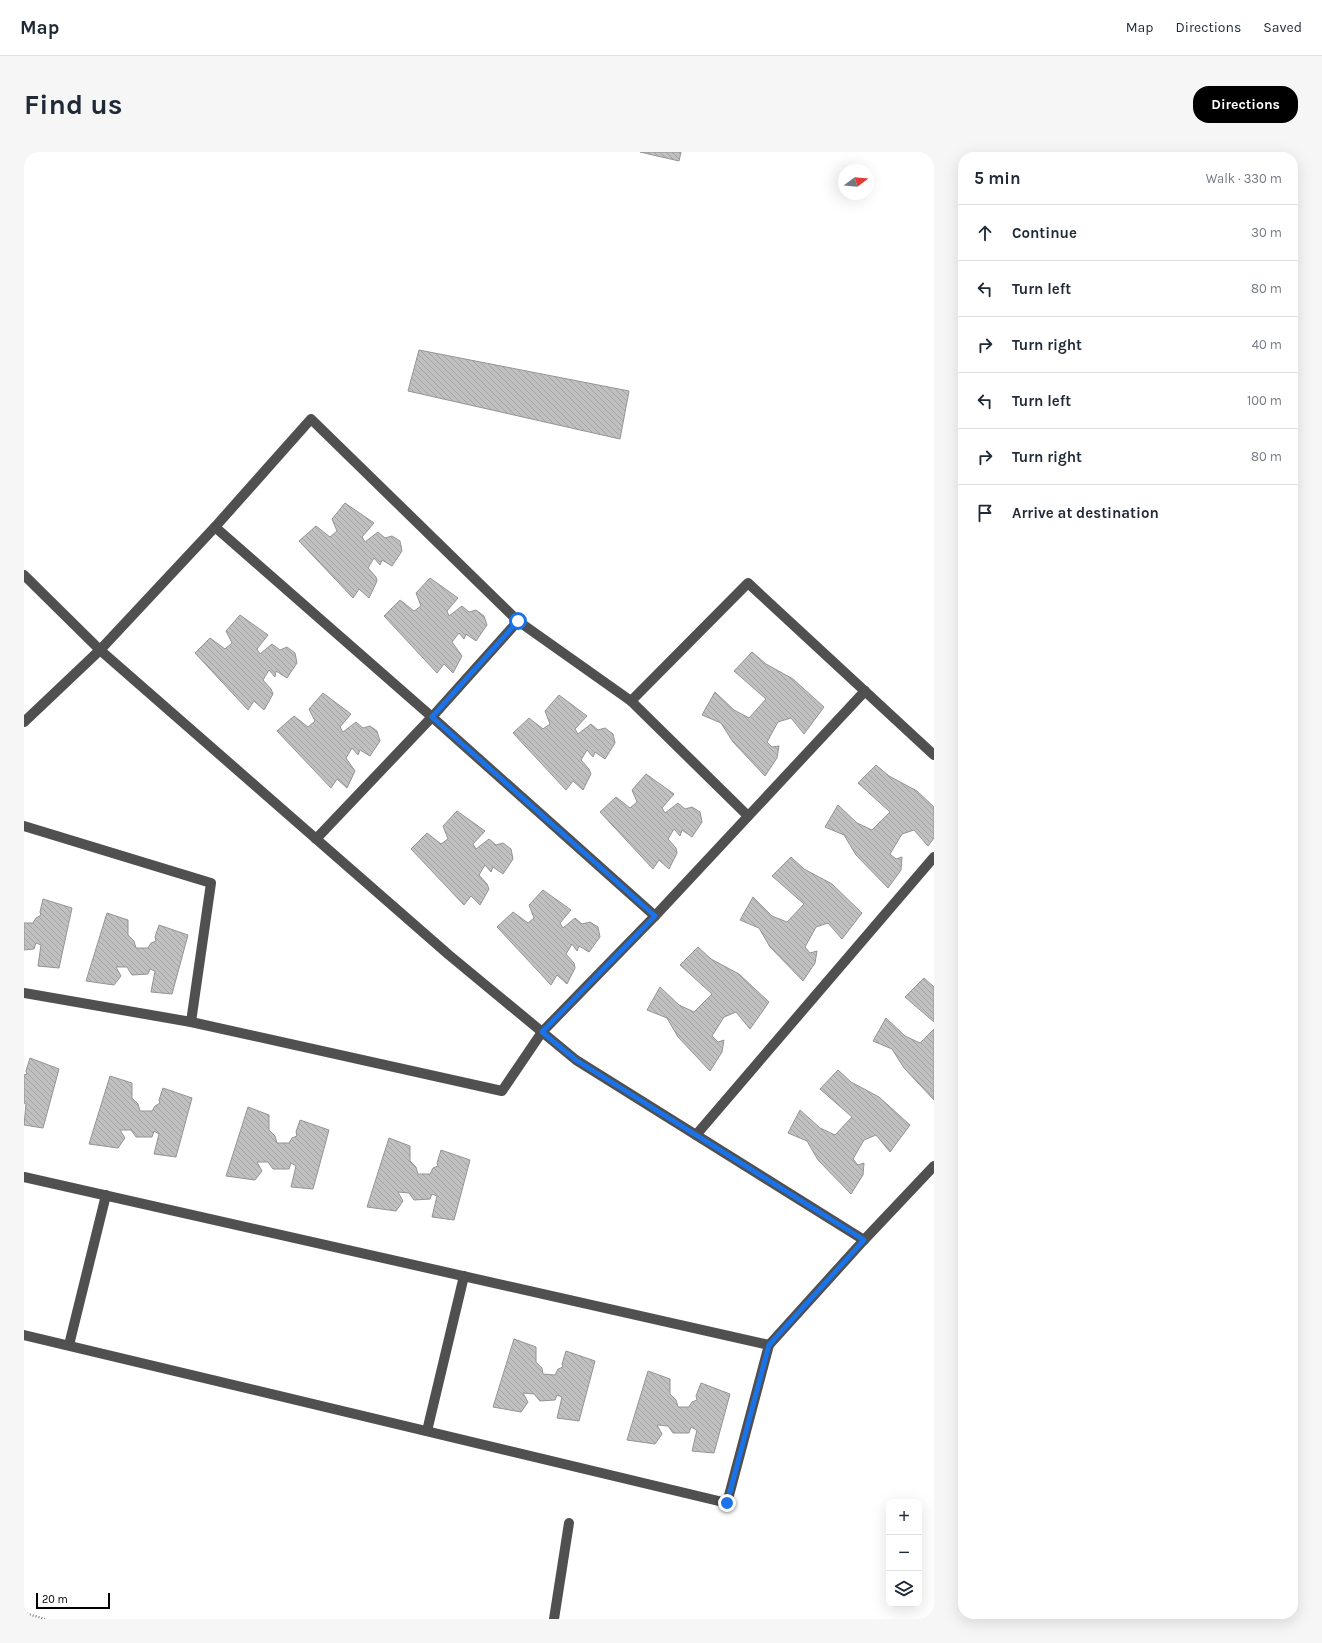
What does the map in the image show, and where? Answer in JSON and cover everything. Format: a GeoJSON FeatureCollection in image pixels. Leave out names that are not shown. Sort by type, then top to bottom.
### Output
{"type":"FeatureCollection","features":[{"type":"Feature","properties":{"kind":"street"},"geometry":{"type":"LineString","coordinates":[[24,722],[100,650],[214,527],[311,419],[518,621],[631,701],[748,816]]}},
{"type":"Feature","properties":{"kind":"street"},"geometry":{"type":"LineString","coordinates":[[214,527],[432,717],[655,916]]}},
{"type":"Feature","properties":{"kind":"street"},"geometry":{"type":"LineString","coordinates":[[24,575],[100,650],[449,955],[576,1060],[864,1240]]}},
{"type":"Feature","properties":{"kind":"street"},"geometry":{"type":"LineString","coordinates":[[631,701],[748,583],[934,755]]}},
{"type":"Feature","properties":{"kind":"street"},"geometry":{"type":"LineString","coordinates":[[316,839],[432,717],[518,621]]}},
{"type":"Feature","properties":{"kind":"street"},"geometry":{"type":"LineString","coordinates":[[24,993],[191,1022],[502,1091],[542,1032],[655,916],[865,691]]}},
{"type":"Feature","properties":{"kind":"street"},"geometry":{"type":"LineString","coordinates":[[24,826],[210,883],[191,1022]]}},
{"type":"Feature","properties":{"kind":"street"},"geometry":{"type":"LineString","coordinates":[[696,1135],[934,857]]}},
{"type":"Feature","properties":{"kind":"street"},"geometry":{"type":"LineString","coordinates":[[24,1335],[727,1503],[769,1345],[864,1240],[934,1166]]}},
{"type":"Feature","properties":{"kind":"street"},"geometry":{"type":"LineString","coordinates":[[24,1177],[769,1345]]}},
{"type":"Feature","properties":{"kind":"street"},"geometry":{"type":"LineString","coordinates":[[68,1345],[106,1195]]}},
{"type":"Feature","properties":{"kind":"street"},"geometry":{"type":"LineString","coordinates":[[427,1431],[464,1276]]}},
{"type":"Feature","properties":{"kind":"street"},"geometry":{"type":"LineString","coordinates":[[554,1619],[569,1524]]}},
{"type":"Feature","properties":{"kind":"path"},"geometry":{"type":"LineString","coordinates":[[24,1613],[45,1619]]}},
{"type":"Feature","properties":{"kind":"building"},"geometry":{"type":"Polygon","coordinates":[[[640,152],[681,152],[679,161],[640,152]]]}},
{"type":"Feature","properties":{"kind":"building"},"geometry":{"type":"Polygon","coordinates":[[[419,350],[629,391],[620,439],[408,391],[419,350]]]}},
{"type":"Feature","properties":{"kind":"building"},"geometry":{"type":"Polygon","coordinates":[[[345,503],[374,523],[362,537],[365,542],[378,532],[385,538],[392,536],[400,541],[402,551],[392,566],[382,560],[380,565],[374,558],[368,568],[376,577],[377,581],[369,598],[359,589],[353,598],[299,541],[316,526],[330,537],[337,531],[332,519],[345,503]]]}},
{"type":"Feature","properties":{"kind":"building"},"geometry":{"type":"Polygon","coordinates":[[[430,578],[458,598],[447,611],[449,616],[462,606],[469,612],[476,610],[484,616],[487,625],[476,641],[466,634],[464,639],[459,633],[452,642],[462,656],[453,673],[444,664],[437,673],[384,616],[400,600],[414,611],[421,606],[416,593],[430,578]]]}},
{"type":"Feature","properties":{"kind":"building"},"geometry":{"type":"Polygon","coordinates":[[[240,615],[268,635],[257,649],[260,654],[272,644],[280,650],[287,647],[295,653],[297,663],[287,678],[276,671],[275,677],[269,670],[263,680],[271,689],[273,694],[264,710],[254,701],[248,710],[195,653],[210,638],[225,649],[232,643],[226,631],[240,615]]]}},
{"type":"Feature","properties":{"kind":"building"},"geometry":{"type":"Polygon","coordinates":[[[752,652],[766,664],[793,679],[824,707],[804,734],[791,718],[778,722],[767,742],[772,747],[779,746],[777,758],[765,776],[733,742],[721,723],[702,715],[715,692],[734,710],[749,718],[766,699],[734,671],[752,652]]]}},
{"type":"Feature","properties":{"kind":"building"},"geometry":{"type":"Polygon","coordinates":[[[323,693],[351,714],[340,727],[343,732],[356,722],[363,728],[370,726],[377,731],[380,741],[370,756],[360,750],[358,755],[352,748],[346,758],[355,771],[347,788],[337,779],[331,788],[277,731],[294,716],[308,727],[315,721],[309,709],[323,693]]]}},
{"type":"Feature","properties":{"kind":"building"},"geometry":{"type":"Polygon","coordinates":[[[559,695],[587,716],[575,729],[578,734],[591,724],[598,730],[605,728],[613,734],[615,743],[605,759],[595,752],[593,757],[587,750],[581,760],[589,769],[591,774],[583,790],[573,781],[566,790],[513,733],[529,718],[543,729],[550,724],[545,711],[559,695]]]}},
{"type":"Feature","properties":{"kind":"building"},"geometry":{"type":"Polygon","coordinates":[[[876,765],[889,776],[917,791],[934,807],[934,838],[928,846],[914,830],[902,834],[890,854],[896,859],[902,857],[901,870],[888,888],[856,855],[844,835],[825,827],[838,805],[857,823],[872,830],[890,812],[858,783],[876,765]]]}},
{"type":"Feature","properties":{"kind":"building"},"geometry":{"type":"Polygon","coordinates":[[[646,774],[674,794],[662,808],[665,813],[678,803],[685,809],[692,807],[700,812],[702,822],[692,837],[682,830],[680,836],[674,829],[668,839],[676,848],[677,853],[669,869],[659,860],[653,869],[600,812],[616,797],[630,808],[637,802],[632,790],[646,774]]]}},
{"type":"Feature","properties":{"kind":"building"},"geometry":{"type":"Polygon","coordinates":[[[457,811],[485,831],[473,844],[476,849],[489,839],[496,845],[503,843],[511,849],[513,859],[503,874],[493,867],[491,872],[485,865],[479,875],[487,884],[489,889],[480,905],[471,896],[464,905],[411,849],[427,833],[441,844],[448,839],[443,826],[457,811]]]}},
{"type":"Feature","properties":{"kind":"building"},"geometry":{"type":"Polygon","coordinates":[[[791,857],[804,869],[832,884],[862,913],[842,939],[828,923],[816,927],[805,947],[810,953],[817,951],[815,963],[803,981],[770,947],[759,928],[740,920],[753,897],[772,916],[787,922],[804,904],[772,876],[791,857]]]}},
{"type":"Feature","properties":{"kind":"building"},"geometry":{"type":"Polygon","coordinates":[[[543,890],[571,910],[560,923],[563,928],[575,918],[582,924],[590,922],[598,927],[600,937],[589,952],[579,946],[577,951],[572,944],[566,954],[574,963],[575,968],[567,984],[557,975],[551,985],[497,927],[513,912],[528,923],[534,918],[529,905],[543,890]]]}},
{"type":"Feature","properties":{"kind":"building"},"geometry":{"type":"Polygon","coordinates":[[[43,899],[72,908],[59,968],[38,966],[41,945],[36,943],[34,949],[24,950],[24,923],[33,923],[36,918],[41,915],[40,912],[43,899]]]}},
{"type":"Feature","properties":{"kind":"building"},"geometry":{"type":"Polygon","coordinates":[[[107,913],[128,920],[128,935],[134,941],[136,948],[148,948],[151,943],[156,941],[155,937],[159,925],[188,935],[172,994],[151,992],[155,971],[150,969],[148,974],[132,975],[127,967],[116,967],[121,976],[114,985],[86,981],[107,913]]]}},
{"type":"Feature","properties":{"kind":"building"},"geometry":{"type":"Polygon","coordinates":[[[698,947],[711,959],[739,974],[769,1002],[750,1029],[736,1012],[724,1017],[712,1036],[718,1042],[724,1040],[722,1052],[710,1071],[678,1037],[667,1018],[647,1010],[660,987],[679,1005],[694,1012],[712,994],[680,965],[698,947]]]}},
{"type":"Feature","properties":{"kind":"building"},"geometry":{"type":"Polygon","coordinates":[[[924,978],[934,987],[934,1022],[905,997],[924,978]]]}},
{"type":"Feature","properties":{"kind":"building"},"geometry":{"type":"Polygon","coordinates":[[[886,1018],[905,1036],[920,1043],[934,1029],[934,1100],[904,1068],[892,1049],[873,1041],[886,1018]]]}},
{"type":"Feature","properties":{"kind":"building"},"geometry":{"type":"Polygon","coordinates":[[[30,1058],[59,1069],[43,1128],[24,1125],[26,1104],[24,1103],[24,1075],[27,1074],[26,1071],[30,1058]]]}},
{"type":"Feature","properties":{"kind":"building"},"geometry":{"type":"Polygon","coordinates":[[[838,1070],[851,1082],[879,1097],[910,1125],[890,1152],[876,1135],[864,1140],[853,1159],[858,1165],[864,1163],[863,1175],[851,1194],[818,1160],[807,1141],[788,1133],[800,1110],[820,1128],[835,1135],[852,1117],[820,1089],[838,1070]]]}},
{"type":"Feature","properties":{"kind":"building"},"geometry":{"type":"Polygon","coordinates":[[[110,1076],[132,1083],[132,1098],[138,1104],[140,1111],[152,1111],[155,1106],[160,1103],[159,1100],[163,1088],[192,1098],[176,1157],[154,1154],[159,1134],[154,1131],[152,1137],[136,1137],[131,1130],[120,1130],[125,1138],[118,1148],[89,1144],[110,1076]]]}},
{"type":"Feature","properties":{"kind":"building"},"geometry":{"type":"Polygon","coordinates":[[[248,1107],[269,1115],[269,1130],[275,1136],[277,1143],[289,1143],[292,1138],[297,1136],[296,1132],[300,1120],[329,1130],[313,1189],[291,1187],[296,1166],[291,1163],[289,1169],[273,1169],[268,1162],[257,1162],[262,1171],[255,1180],[226,1176],[248,1107]]]}},
{"type":"Feature","properties":{"kind":"building"},"geometry":{"type":"Polygon","coordinates":[[[389,1138],[410,1146],[410,1161],[416,1167],[418,1174],[430,1174],[433,1168],[438,1166],[437,1163],[441,1150],[470,1160],[454,1220],[432,1217],[437,1196],[432,1194],[430,1199],[414,1200],[409,1193],[398,1192],[403,1201],[396,1211],[367,1207],[389,1138]]]}},
{"type":"Feature","properties":{"kind":"building"},"geometry":{"type":"Polygon","coordinates":[[[514,1339],[536,1347],[536,1362],[542,1368],[543,1374],[555,1375],[558,1369],[563,1367],[562,1364],[566,1351],[595,1361],[579,1421],[557,1418],[562,1397],[557,1395],[555,1400],[540,1401],[534,1394],[523,1393],[528,1402],[521,1412],[493,1407],[514,1339]]]}},
{"type":"Feature","properties":{"kind":"building"},"geometry":{"type":"Polygon","coordinates":[[[648,1371],[670,1379],[670,1394],[676,1400],[678,1407],[689,1407],[692,1402],[697,1400],[696,1396],[701,1383],[730,1394],[714,1453],[692,1451],[697,1430],[691,1427],[689,1433],[673,1433],[668,1426],[657,1425],[662,1434],[655,1444],[627,1440],[648,1371]]]}},
{"type":"Feature","properties":{"kind":"route"},"geometry":{"type":"LineString","coordinates":[[518,621],[432,717],[655,916],[542,1032],[576,1060],[864,1240],[769,1345],[727,1503]]}}]}
